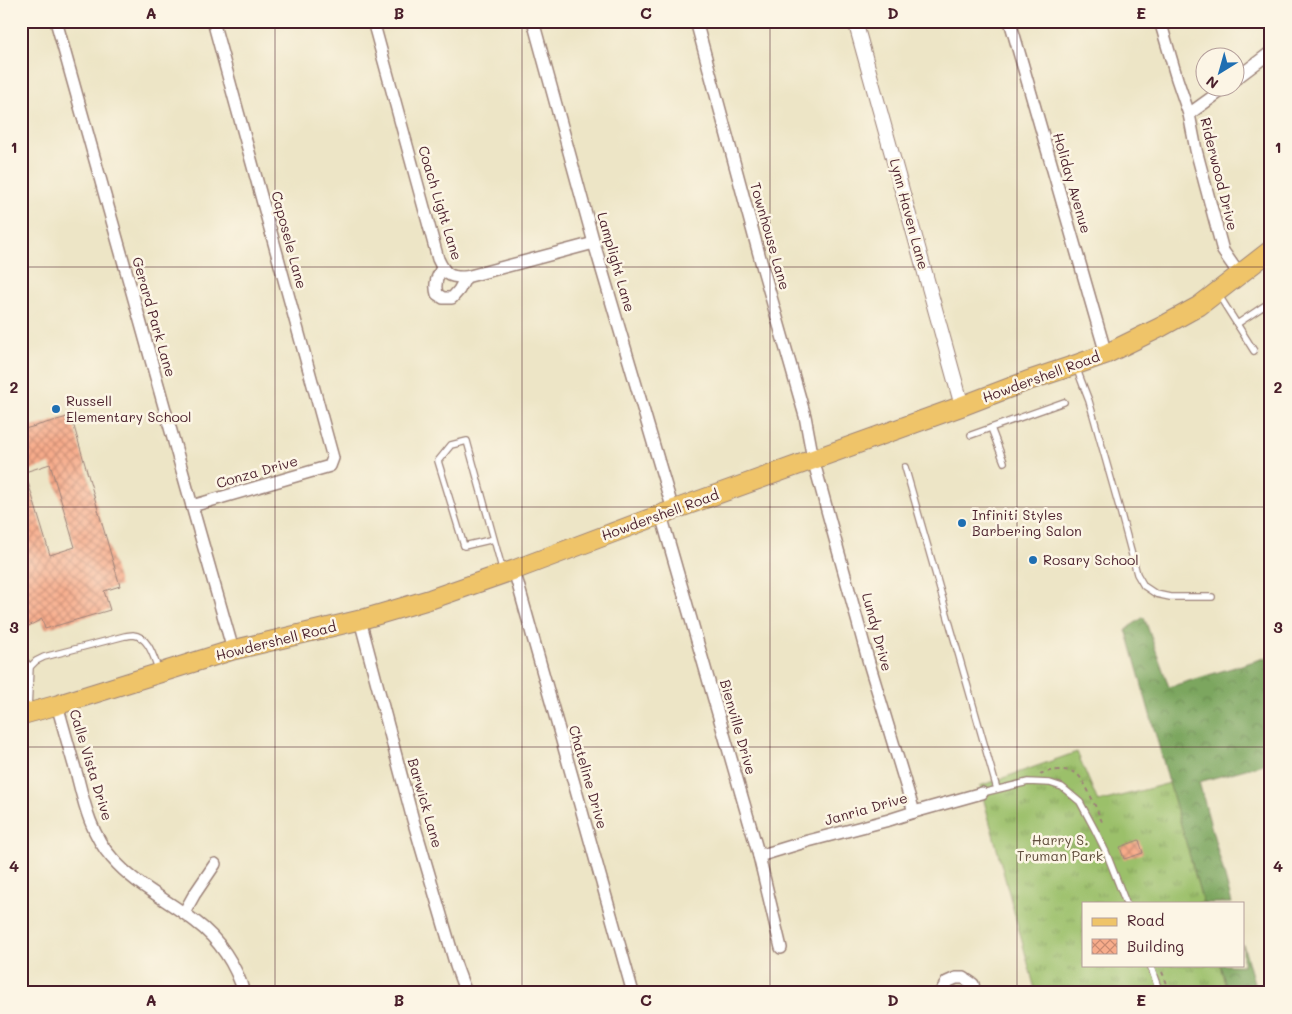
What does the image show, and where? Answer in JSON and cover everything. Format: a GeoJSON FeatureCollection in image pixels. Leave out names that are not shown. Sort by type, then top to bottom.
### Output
{"type":"FeatureCollection","features":[{"type":"Feature","properties":{"kind":"main road","name":"Howdershell Road"},"geometry":{"type":"LineString","coordinates":[[24,714],[233,650],[360,620],[431,599],[509,572],[902,426],[1106,354],[1199,306],[1271,250]]}},
{"type":"Feature","properties":{"kind":"street","name":"Gerard Park Lane"},"geometry":{"type":"LineString","coordinates":[[56,21],[233,650]]}},
{"type":"Feature","properties":{"kind":"street","name":"Caposele Lane"},"geometry":{"type":"LineString","coordinates":[[213,21],[333,458],[330,466]]}},
{"type":"Feature","properties":{"kind":"street","name":"Coach Light Lane"},"geometry":{"type":"LineString","coordinates":[[373,21],[442,268],[456,278],[466,277],[594,243]]}},
{"type":"Feature","properties":{"kind":"street","name":"Lamplight Lane"},"geometry":{"type":"LineString","coordinates":[[533,21],[667,512]]}},
{"type":"Feature","properties":{"kind":"street","name":"Townhouse Lane"},"geometry":{"type":"LineString","coordinates":[[696,21],[805,416],[813,459]]}},
{"type":"Feature","properties":{"kind":"street","name":"Lynn Haven Lane"},"geometry":{"type":"LineString","coordinates":[[856,21],[962,406]]}},
{"type":"Feature","properties":{"kind":"street","name":"Holiday Avenue"},"geometry":{"type":"LineString","coordinates":[[1010,21],[1106,354]]}},
{"type":"Feature","properties":{"kind":"street","name":"Riderwood Drive"},"geometry":{"type":"LineString","coordinates":[[1160,21],[1177,80],[1190,114],[1196,150],[1223,251],[1239,274]]}},
{"type":"Feature","properties":{"kind":"street"},"geometry":{"type":"LineString","coordinates":[[1244,72],[1271,52]]}},
{"type":"Feature","properties":{"kind":"street"},"geometry":{"type":"LineString","coordinates":[[1190,114],[1212,98]]}},
{"type":"Feature","properties":{"kind":"street"},"geometry":{"type":"LineString","coordinates":[[442,268],[437,277],[435,287],[437,294],[443,298],[452,298],[466,277]]}},
{"type":"Feature","properties":{"kind":"street","name":"Lundy Drive"},"geometry":{"type":"LineString","coordinates":[[813,459],[869,663],[914,812]]}},
{"type":"Feature","properties":{"kind":"street","name":"Conza Drive"},"geometry":{"type":"LineString","coordinates":[[192,506],[330,466]]}},
{"type":"Feature","properties":{"kind":"street","name":"Bienville Drive"},"geometry":{"type":"LineString","coordinates":[[667,512],[759,856],[781,948]]}},
{"type":"Feature","properties":{"kind":"street","name":"Chateline Drive"},"geometry":{"type":"LineString","coordinates":[[509,572],[633,993]]}},
{"type":"Feature","properties":{"kind":"street","name":"Barwick Lane"},"geometry":{"type":"LineString","coordinates":[[360,620],[413,820],[456,966],[466,993]]}},
{"type":"Feature","properties":{"kind":"street","name":"Calle Vista Drive"},"geometry":{"type":"LineString","coordinates":[[57,705],[93,827],[110,857],[146,889],[197,922],[222,948],[241,981],[244,993]]}},
{"type":"Feature","properties":{"kind":"street","name":"Janria Drive"},"geometry":{"type":"LineString","coordinates":[[759,856],[982,793]]}},
{"type":"Feature","properties":{"kind":"street"},"geometry":{"type":"LineString","coordinates":[[184,913],[215,864]]}},
{"type":"Feature","properties":{"kind":"street"},"geometry":{"type":"LineString","coordinates":[[940,993],[947,982],[956,978],[964,978],[973,984],[975,993]]}},
{"type":"Feature","properties":{"kind":"lane"},"geometry":{"type":"LineString","coordinates":[[1217,292],[1254,351]]}},
{"type":"Feature","properties":{"kind":"lane"},"geometry":{"type":"LineString","coordinates":[[1237,324],[1264,306]]}},
{"type":"Feature","properties":{"kind":"lane"},"geometry":{"type":"LineString","coordinates":[[1075,365],[1089,401],[1140,580],[1144,586],[1156,594],[1212,597]]}},
{"type":"Feature","properties":{"kind":"lane"},"geometry":{"type":"LineString","coordinates":[[971,435],[1064,402]]}},
{"type":"Feature","properties":{"kind":"lane"},"geometry":{"type":"LineString","coordinates":[[991,428],[1004,462]]}},
{"type":"Feature","properties":{"kind":"lane"},"geometry":{"type":"LineString","coordinates":[[494,539],[464,546],[438,462],[451,445],[467,441],[494,539],[509,572]]}},
{"type":"Feature","properties":{"kind":"lane"},"geometry":{"type":"LineString","coordinates":[[905,467],[997,789]]}},
{"type":"Feature","properties":{"kind":"lane"},"geometry":{"type":"LineString","coordinates":[[24,714],[30,667],[44,657],[134,635],[143,638],[148,645],[160,673]]}},
{"type":"Feature","properties":{"kind":"lane"},"geometry":{"type":"LineString","coordinates":[[21,657],[30,667]]}},
{"type":"Feature","properties":{"kind":"lane"},"geometry":{"type":"LineString","coordinates":[[982,793],[1028,782],[1050,783],[1062,787],[1080,802],[1106,852],[1126,902]]}},
{"type":"Feature","properties":{"kind":"lane"},"geometry":{"type":"LineString","coordinates":[[1150,966],[1160,993]]}},
{"type":"Feature","properties":{"kind":"path"},"geometry":{"type":"LineString","coordinates":[[1160,966],[1171,993]]}},
{"type":"Feature","properties":{"kind":"green space"},"geometry":{"type":"Polygon","coordinates":[[[1144,617],[1169,687],[1271,656],[1271,762],[1199,782],[1232,902],[1203,902],[1126,629],[1144,617]]]}},
{"type":"Feature","properties":{"kind":"green space","name":"Harry S. Truman Park"},"geometry":{"type":"Polygon","coordinates":[[[1077,752],[1098,802],[1170,783],[1203,902],[1082,902],[1082,966],[1220,966],[1228,993],[1036,993],[980,786],[1077,752]]]}},
{"type":"Feature","properties":{"kind":"green space"},"geometry":{"type":"Polygon","coordinates":[[[1244,948],[1257,993],[1228,993],[1220,966],[1244,966],[1244,948]]]}},
{"type":"Feature","properties":{"kind":"building"},"geometry":{"type":"Polygon","coordinates":[[[71,416],[120,586],[104,591],[110,610],[45,629],[42,619],[21,630],[21,430],[71,416]],[[50,464],[25,472],[50,555],[75,547],[50,464]]]}},
{"type":"Feature","properties":{"kind":"building"},"geometry":{"type":"Polygon","coordinates":[[[1139,840],[1143,853],[1124,859],[1120,847],[1139,840]]]}},
{"type":"Feature","properties":{"kind":"place","name":"Russell Elementary School"},"geometry":{"type":"Point","coordinates":[56,409]}},
{"type":"Feature","properties":{"kind":"place","name":"Infiniti Styles Barbering Salon"},"geometry":{"type":"Point","coordinates":[962,523]}},
{"type":"Feature","properties":{"kind":"place","name":"Rosary School"},"geometry":{"type":"Point","coordinates":[1033,560]}}]}
